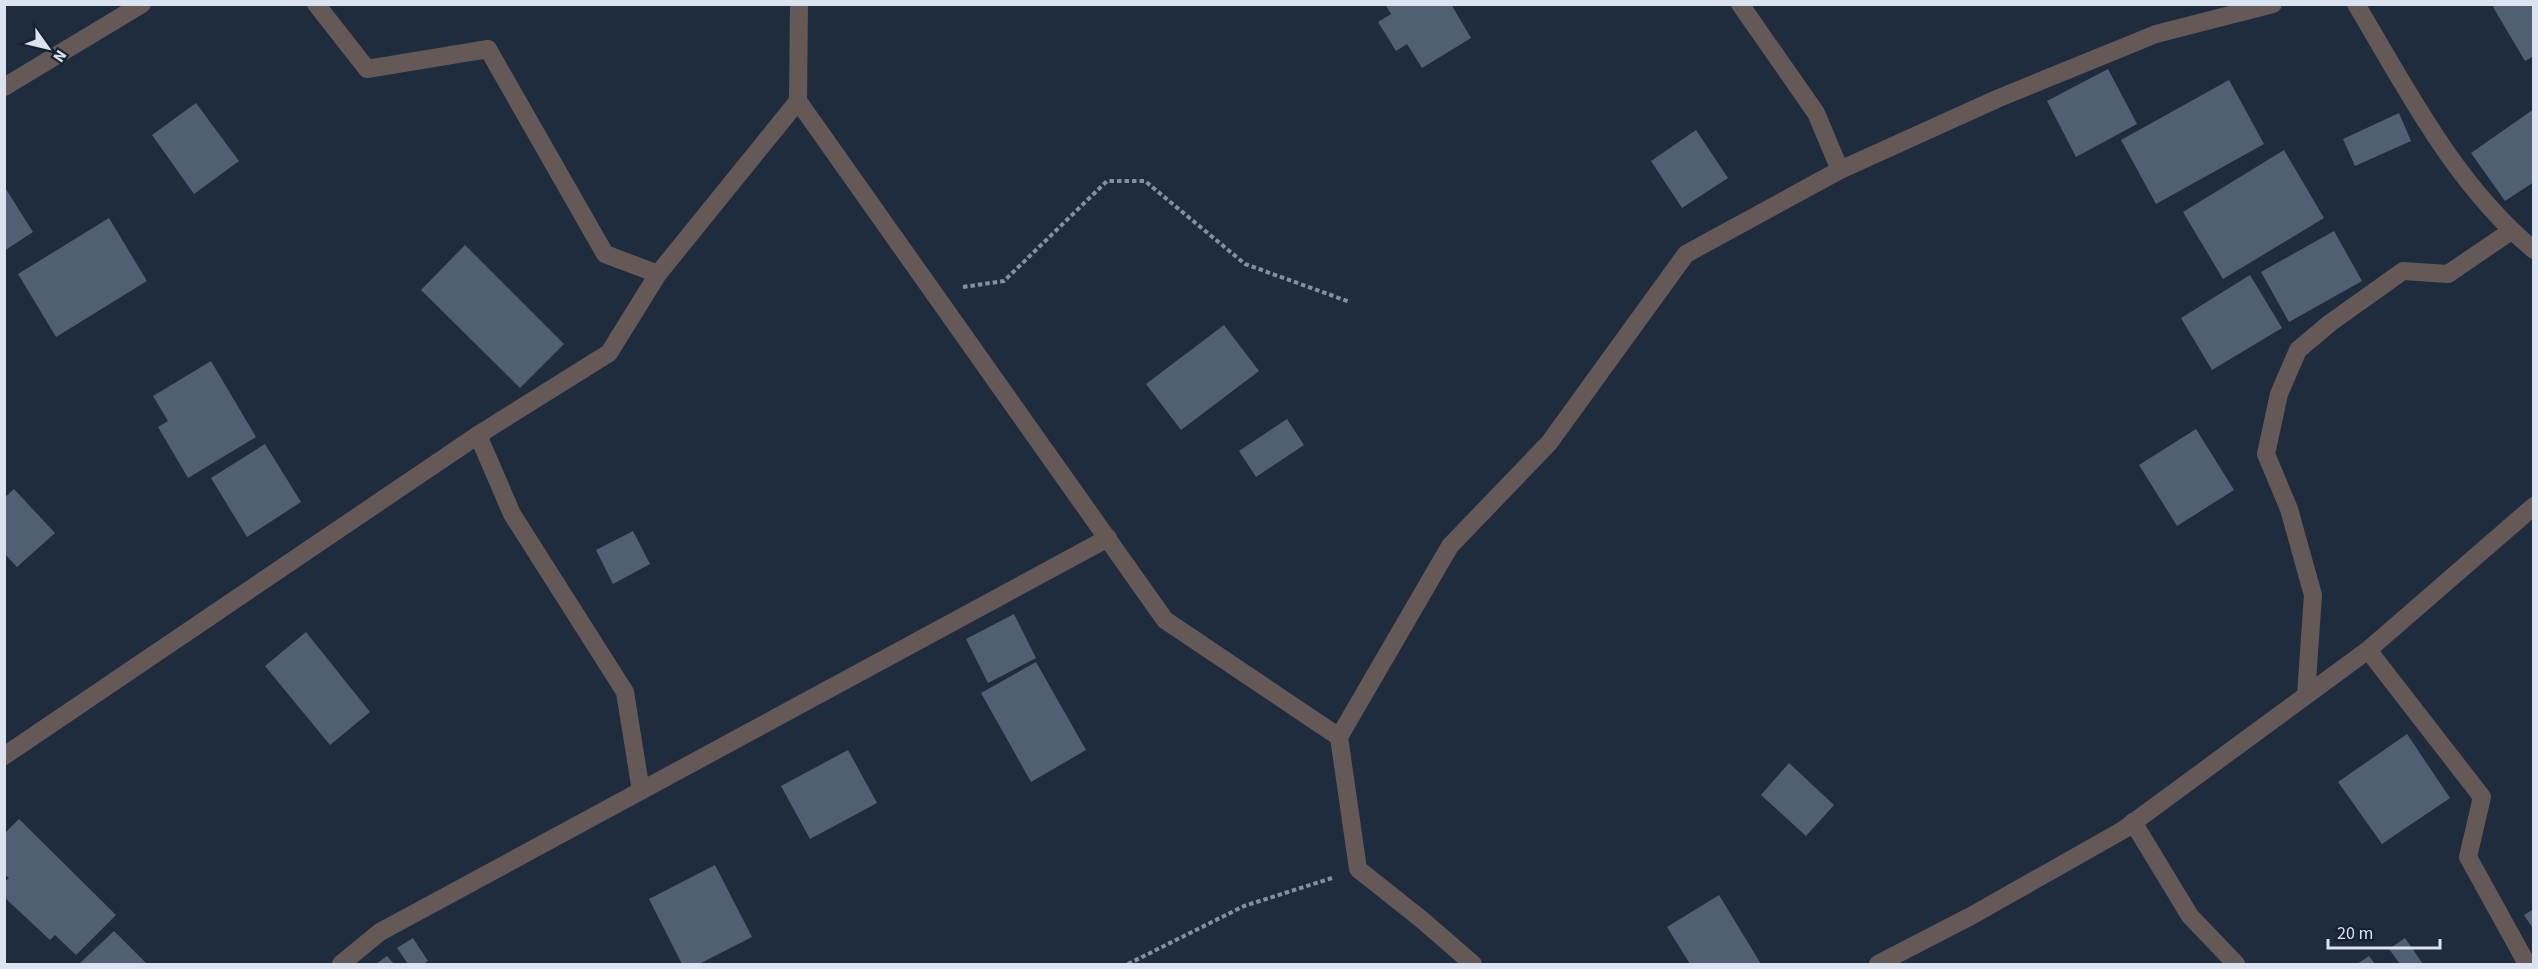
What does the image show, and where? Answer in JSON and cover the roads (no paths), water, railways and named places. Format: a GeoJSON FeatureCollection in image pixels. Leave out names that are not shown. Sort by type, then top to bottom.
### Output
{"type":"FeatureCollection","features":[{"type":"Feature","properties":{"kind":"street"},"geometry":{"type":"LineString","coordinates":[[4,87],[142,4]]}},
{"type":"Feature","properties":{"kind":"street"},"geometry":{"type":"LineString","coordinates":[[316,4],[366,69],[488,49],[605,254],[658,274]]}},
{"type":"Feature","properties":{"kind":"street"},"geometry":{"type":"LineString","coordinates":[[799,4],[798,101],[1165,620],[1339,737]]}},
{"type":"Feature","properties":{"kind":"street"},"geometry":{"type":"LineString","coordinates":[[1740,4],[1816,113],[1840,170]]}},
{"type":"Feature","properties":{"kind":"street"},"geometry":{"type":"LineString","coordinates":[[1473,964],[1358,869],[1339,737],[1450,546],[1550,443],[1686,254],[1840,170],[1999,98],[2156,34],[2273,4]]}},
{"type":"Feature","properties":{"kind":"street"},"geometry":{"type":"LineString","coordinates":[[2356,4],[2439,143],[2511,231],[2534,250]]}},
{"type":"Feature","properties":{"kind":"street"},"geometry":{"type":"LineString","coordinates":[[4,756],[478,435],[609,353],[658,274],[798,101]]}},
{"type":"Feature","properties":{"kind":"street"},"geometry":{"type":"LineString","coordinates":[[2306,695],[2313,595],[2289,509],[2266,454],[2279,394],[2298,350],[2330,323],[2403,271],[2448,274],[2511,231]]}},
{"type":"Feature","properties":{"kind":"street"},"geometry":{"type":"LineString","coordinates":[[478,435],[512,514],[625,692],[641,791]]}},
{"type":"Feature","properties":{"kind":"street"},"geometry":{"type":"LineString","coordinates":[[1878,964],[1981,910],[2133,822],[2368,650],[2534,506]]}},
{"type":"Feature","properties":{"kind":"street"},"geometry":{"type":"LineString","coordinates":[[341,964],[380,932],[1108,537]]}},
{"type":"Feature","properties":{"kind":"street"},"geometry":{"type":"LineString","coordinates":[[2368,650],[2482,797],[2468,857],[2527,964]]}},
{"type":"Feature","properties":{"kind":"street"},"geometry":{"type":"LineString","coordinates":[[2133,822],[2190,916],[2236,964]]}}]}
